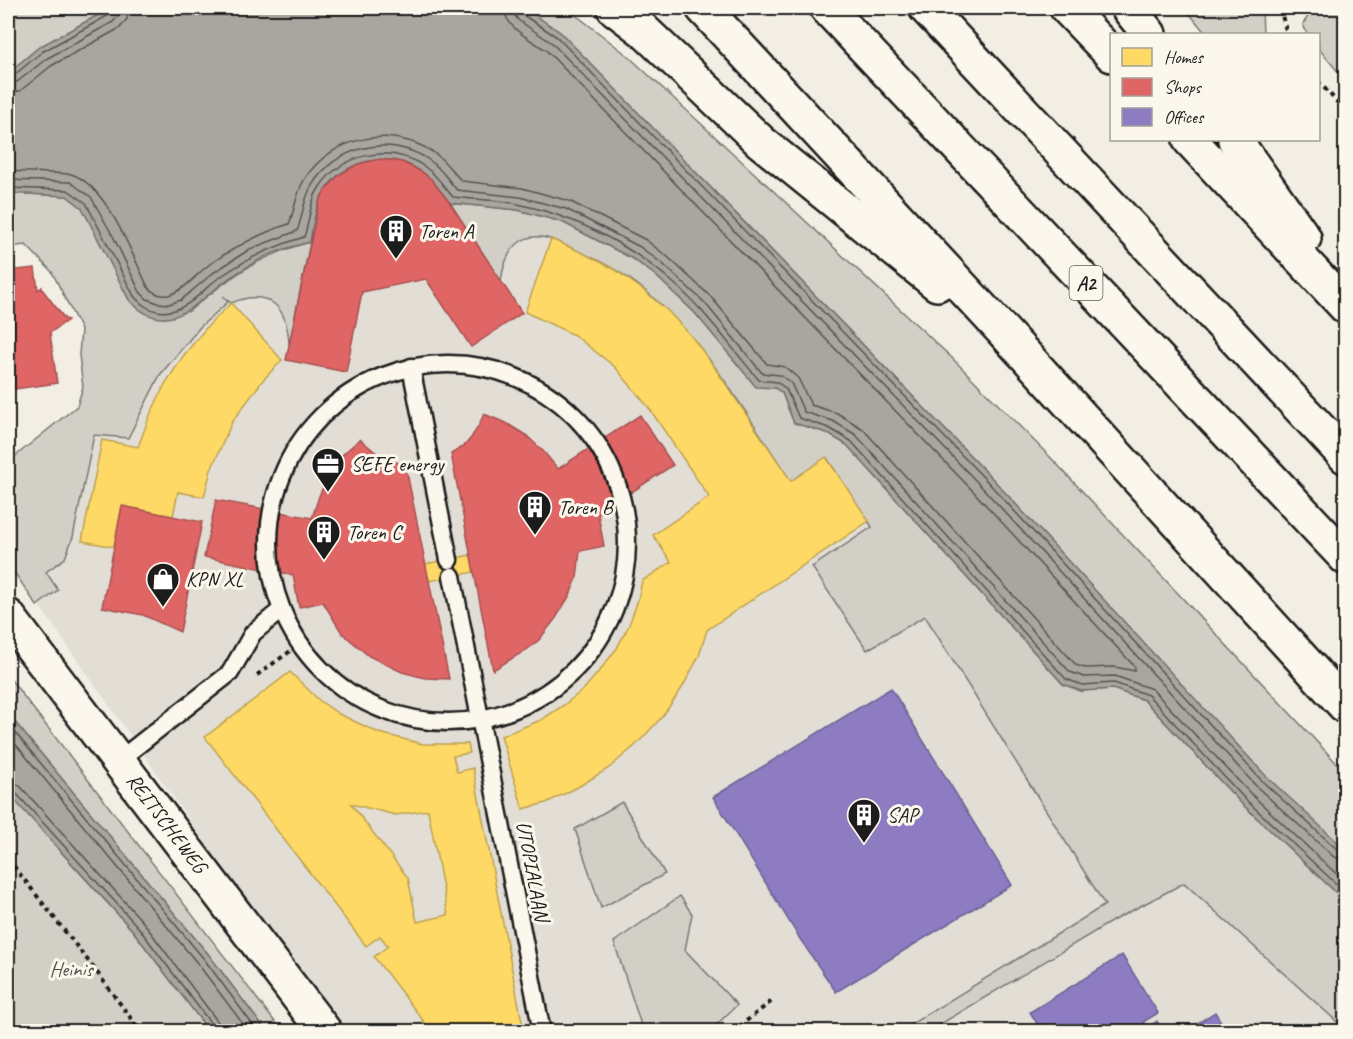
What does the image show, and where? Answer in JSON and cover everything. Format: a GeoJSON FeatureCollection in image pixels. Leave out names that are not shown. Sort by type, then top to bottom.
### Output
{"type":"FeatureCollection","features":[{"type":"Feature","properties":{"kind":"main road"},"geometry":{"type":"LineString","coordinates":[[614,8],[642,30],[761,142],[1027,357]]}},
{"type":"Feature","properties":{"kind":"main road"},"geometry":{"type":"LineString","coordinates":[[703,8],[1027,357],[1346,707]]}},
{"type":"Feature","properties":{"kind":"main road","name":"A2"},"geometry":{"type":"LineString","coordinates":[[827,8],[1346,558]]}},
{"type":"Feature","properties":{"kind":"main road"},"geometry":{"type":"LineString","coordinates":[[926,8],[1346,457]]}},
{"type":"Feature","properties":{"kind":"main road"},"geometry":{"type":"LineString","coordinates":[[1067,8],[1110,53]]}},
{"type":"Feature","properties":{"kind":"main road"},"geometry":{"type":"LineString","coordinates":[[1128,8],[1148,33]]}},
{"type":"Feature","properties":{"kind":"main road"},"geometry":{"type":"LineString","coordinates":[[1191,141],[1346,307]]}},
{"type":"Feature","properties":{"kind":"main road"},"geometry":{"type":"LineString","coordinates":[[1236,141],[1346,296]]}},
{"type":"Feature","properties":{"kind":"main road","name":"REITSCHEWEG"},"geometry":{"type":"LineString","coordinates":[[8,616],[325,1032]]}},
{"type":"Feature","properties":{"kind":"lane"},"geometry":{"type":"LineString","coordinates":[[464,364],[516,377],[562,404],[597,444],[622,496],[628,545],[620,594],[600,639],[568,677],[527,704],[480,720],[429,722],[379,709],[334,683],[299,645],[281,610],[270,569],[271,510],[288,460],[319,418],[345,398],[362,386],[411,367],[464,364]]}},
{"type":"Feature","properties":{"kind":"lane","name":"UTOPIALAAN"},"geometry":{"type":"LineString","coordinates":[[411,367],[542,1032]]}},
{"type":"Feature","properties":{"kind":"lane"},"geometry":{"type":"LineString","coordinates":[[119,760],[230,673],[253,633],[281,610]]}},
{"type":"Feature","properties":{"kind":"path"},"geometry":{"type":"LineString","coordinates":[[1280,8],[1287,33]]}},
{"type":"Feature","properties":{"kind":"path"},"geometry":{"type":"LineString","coordinates":[[1320,83],[1346,112]]}},
{"type":"Feature","properties":{"kind":"path"},"geometry":{"type":"LineString","coordinates":[[8,859],[141,1032]]}},
{"type":"Feature","properties":{"kind":"path"},"geometry":{"type":"LineString","coordinates":[[732,1032],[772,1001]]}},
{"type":"Feature","properties":{"kind":"shaded area"},"geometry":{"type":"Polygon","coordinates":[[[379,107],[659,259],[1345,966],[1345,1031],[337,1031],[8,561],[8,462],[77,406],[82,383],[79,339],[379,107]]]}},
{"type":"Feature","properties":{"kind":"green space"},"geometry":{"type":"Polygon","coordinates":[[[8,8],[111,8],[39,47],[8,73],[8,8]]]}},
{"type":"Feature","properties":{"kind":"green space"},"geometry":{"type":"Polygon","coordinates":[[[524,8],[565,8],[627,55],[952,358],[1054,461],[1345,772],[1345,849],[1267,778],[989,475],[560,32],[524,8]]]}},
{"type":"Feature","properties":{"kind":"green space"},"geometry":{"type":"Polygon","coordinates":[[[1185,8],[1262,8],[1263,33],[1205,33],[1185,8]]]}},
{"type":"Feature","properties":{"kind":"green space"},"geometry":{"type":"Polygon","coordinates":[[[1319,8],[1345,8],[1345,80],[1320,50],[1320,33],[1307,33],[1303,24],[1310,13],[1319,8]]]}},
{"type":"Feature","properties":{"kind":"green space"},"geometry":{"type":"Polygon","coordinates":[[[8,193],[67,196],[83,208],[102,244],[188,312],[230,279],[259,261],[310,242],[289,345],[285,320],[274,304],[256,297],[231,303],[223,296],[228,302],[200,327],[160,375],[128,438],[94,435],[73,537],[65,558],[46,572],[58,590],[37,606],[8,563],[8,462],[77,406],[83,387],[79,355],[81,330],[52,272],[26,245],[8,247],[8,193]]]}},
{"type":"Feature","properties":{"kind":"green space"},"geometry":{"type":"Polygon","coordinates":[[[450,203],[518,210],[562,222],[633,259],[655,275],[695,313],[756,386],[775,388],[782,393],[794,423],[827,433],[847,445],[1063,684],[1081,691],[1113,689],[1144,700],[1241,803],[1345,901],[1345,1029],[1184,883],[1114,920],[929,1031],[900,1031],[1105,905],[925,616],[867,650],[812,567],[872,527],[827,458],[791,481],[706,355],[666,309],[643,289],[623,274],[601,262],[543,237],[533,237],[517,244],[506,260],[501,281],[450,203]]]}},
{"type":"Feature","properties":{"kind":"green space"},"geometry":{"type":"Polygon","coordinates":[[[8,676],[282,1031],[266,1031],[209,955],[8,714],[8,676]]]}},
{"type":"Feature","properties":{"kind":"green space","name":"Heinis"},"geometry":{"type":"Polygon","coordinates":[[[8,729],[52,842],[133,931],[209,1031],[8,1031],[8,729]]]}},
{"type":"Feature","properties":{"kind":"green space"},"geometry":{"type":"Polygon","coordinates":[[[622,802],[665,874],[601,908],[575,829],[622,802]]]}},
{"type":"Feature","properties":{"kind":"green space"},"geometry":{"type":"Polygon","coordinates":[[[680,896],[692,914],[685,950],[737,1005],[710,1031],[643,1031],[614,942],[680,896]]]}},
{"type":"Feature","properties":{"kind":"water"},"geometry":{"type":"Polygon","coordinates":[[[111,8],[524,8],[560,32],[989,475],[1267,777],[1345,849],[1345,901],[1241,803],[1144,700],[1113,689],[1081,691],[1063,684],[847,445],[827,433],[794,423],[782,393],[775,388],[756,387],[695,313],[655,275],[633,259],[562,222],[518,210],[450,203],[430,178],[409,165],[396,161],[368,161],[343,172],[324,192],[316,210],[310,242],[260,259],[227,280],[187,311],[176,316],[154,317],[142,311],[129,300],[82,208],[67,196],[8,193],[8,73],[39,47],[111,8]]]}},
{"type":"Feature","properties":{"kind":"water"},"geometry":{"type":"Polygon","coordinates":[[[8,714],[209,955],[266,1031],[209,1031],[133,931],[8,793],[8,714]]]}},
{"type":"Feature","properties":{"kind":"building: Homes"},"geometry":{"type":"Polygon","coordinates":[[[551,239],[614,269],[669,312],[713,365],[791,481],[826,457],[869,521],[707,630],[699,656],[682,688],[662,717],[637,744],[609,768],[546,803],[523,809],[501,736],[541,720],[584,689],[617,648],[629,625],[642,581],[671,562],[653,535],[709,497],[649,408],[615,367],[574,335],[525,312],[551,239]]]}},
{"type":"Feature","properties":{"kind":"building: Homes"},"geometry":{"type":"Polygon","coordinates":[[[231,303],[282,360],[263,380],[232,422],[211,470],[204,497],[178,492],[173,516],[122,506],[114,547],[82,541],[102,440],[138,447],[165,384],[184,355],[206,328],[231,303]]]}},
{"type":"Feature","properties":{"kind":"building: Homes"},"geometry":{"type":"Polygon","coordinates":[[[471,555],[474,572],[429,581],[425,564],[471,555]]]}},
{"type":"Feature","properties":{"kind":"building: Homes"},"geometry":{"type":"Polygon","coordinates":[[[290,672],[320,701],[339,714],[379,733],[423,744],[468,744],[470,753],[453,756],[457,772],[473,768],[524,1032],[432,1032],[374,957],[388,946],[380,936],[366,946],[205,737],[290,672]],[[351,804],[408,878],[417,922],[448,915],[428,810],[396,815],[351,804]]]}},
{"type":"Feature","properties":{"kind":"building: Shops","name":"Toren A"},"geometry":{"type":"Polygon","coordinates":[[[380,159],[402,162],[431,179],[450,203],[522,313],[471,347],[426,279],[362,292],[346,372],[286,360],[319,202],[324,192],[339,175],[358,164],[380,159]]]}},
{"type":"Feature","properties":{"kind":"building: Shops"},"geometry":{"type":"Polygon","coordinates":[[[35,268],[38,290],[42,287],[68,320],[50,333],[57,383],[8,390],[8,271],[35,268]]]}},
{"type":"Feature","properties":{"kind":"building: Shops","name":"Toren B"},"geometry":{"type":"Polygon","coordinates":[[[484,414],[526,435],[558,469],[640,415],[673,465],[598,514],[604,546],[580,551],[577,578],[556,618],[539,640],[493,670],[451,454],[463,447],[471,438],[484,414]]]}},
{"type":"Feature","properties":{"kind":"building: Shops","name":"Toren C"},"geometry":{"type":"Polygon","coordinates":[[[360,439],[380,456],[398,463],[405,463],[449,679],[425,678],[402,672],[369,656],[342,633],[323,602],[299,607],[293,575],[204,557],[216,500],[312,518],[329,474],[342,455],[360,439]]]}},
{"type":"Feature","properties":{"kind":"building: Shops"},"geometry":{"type":"Polygon","coordinates":[[[122,506],[202,522],[180,632],[143,615],[102,607],[122,506]]]}},
{"type":"Feature","properties":{"kind":"building: Offices","name":"SAP"},"geometry":{"type":"Polygon","coordinates":[[[891,688],[1012,885],[836,992],[800,939],[713,797],[891,688]]]}},
{"type":"Feature","properties":{"kind":"building: Offices"},"geometry":{"type":"Polygon","coordinates":[[[1122,955],[1158,1013],[1143,1022],[1147,1028],[1157,1021],[1163,1032],[1042,1032],[1030,1012],[1122,955]]]}},
{"type":"Feature","properties":{"kind":"building: Offices"},"geometry":{"type":"Polygon","coordinates":[[[1215,1012],[1227,1032],[1184,1032],[1215,1012]]]}},
{"type":"Feature","properties":{"kind":"place","name":"Toren A"},"geometry":{"type":"Point","coordinates":[396,260]}},
{"type":"Feature","properties":{"kind":"place","name":"SEFE energy"},"geometry":{"type":"Point","coordinates":[328,493]}},
{"type":"Feature","properties":{"kind":"place","name":"Toren B"},"geometry":{"type":"Point","coordinates":[535,536]}},
{"type":"Feature","properties":{"kind":"place","name":"Toren C"},"geometry":{"type":"Point","coordinates":[324,561]}},
{"type":"Feature","properties":{"kind":"place","name":"KPN XL"},"geometry":{"type":"Point","coordinates":[163,608]}},
{"type":"Feature","properties":{"kind":"place","name":"SAP"},"geometry":{"type":"Point","coordinates":[864,844]}}]}
